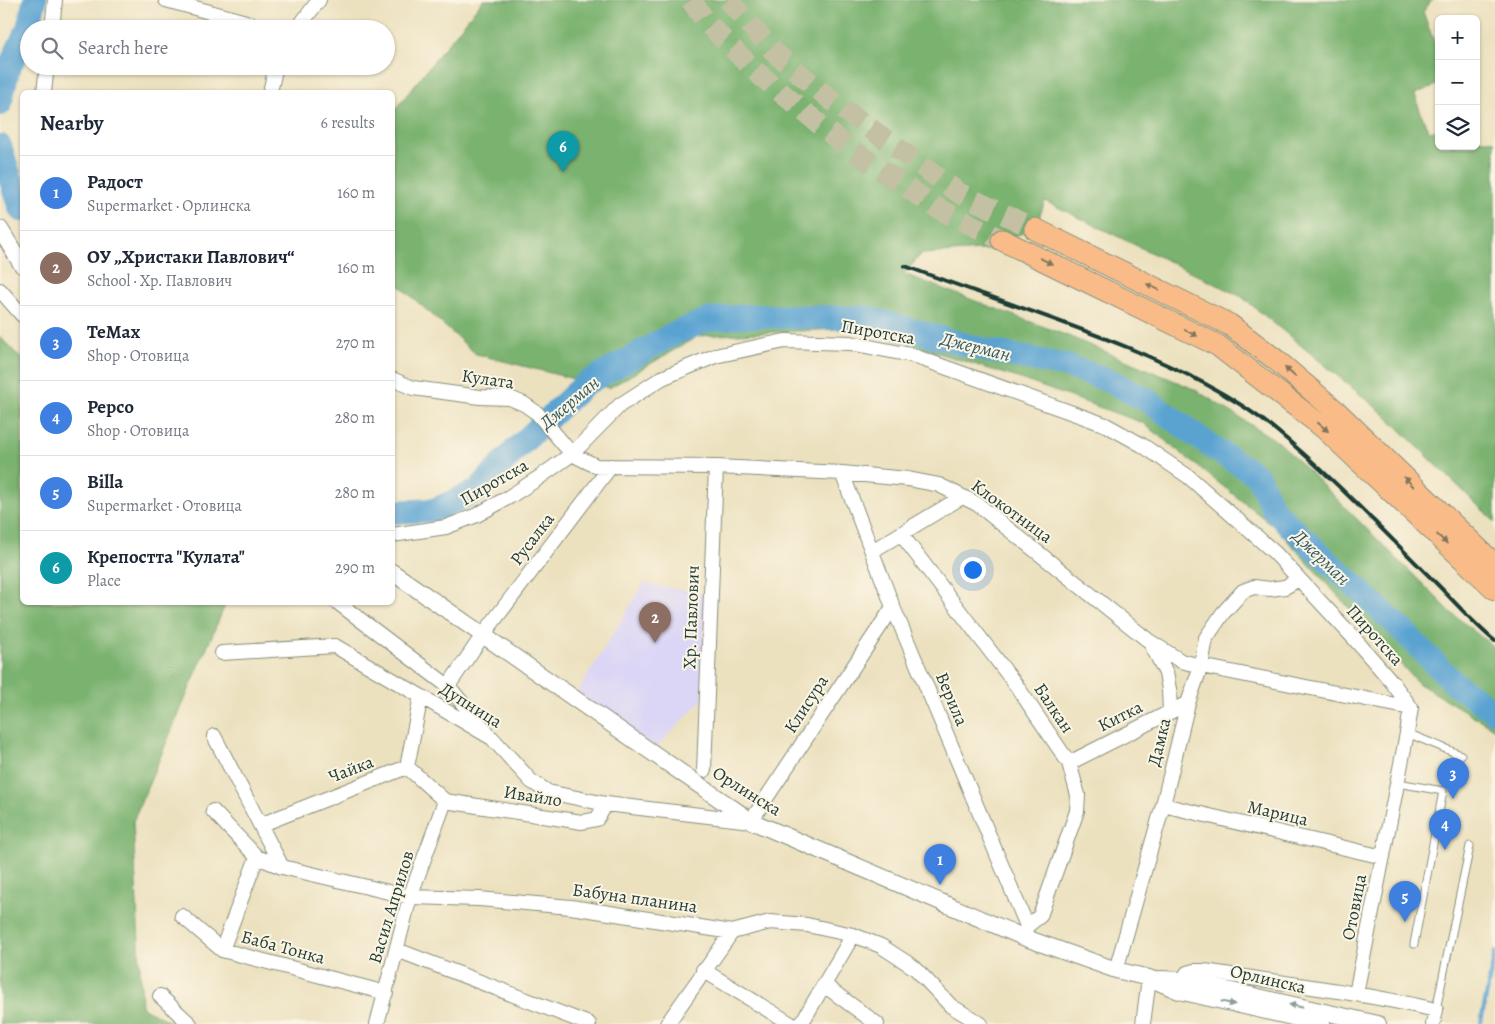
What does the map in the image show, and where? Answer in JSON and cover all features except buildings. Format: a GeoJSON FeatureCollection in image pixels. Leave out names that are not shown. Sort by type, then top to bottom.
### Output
{"type":"FeatureCollection","features":[{"type":"Feature","properties":{"kind":"main road"},"geometry":{"type":"LineString","coordinates":[[1035,229],[1230,325],[1276,360],[1337,412],[1495,565]]}},
{"type":"Feature","properties":{"kind":"main road"},"geometry":{"type":"LineString","coordinates":[[1002,240],[1217,346],[1324,428],[1495,589]]}},
{"type":"Feature","properties":{"kind":"street"},"geometry":{"type":"LineString","coordinates":[[53,20],[55,0]]}},
{"type":"Feature","properties":{"kind":"street"},"geometry":{"type":"LineString","coordinates":[[166,0],[239,20]]}},
{"type":"Feature","properties":{"kind":"street"},"geometry":{"type":"LineString","coordinates":[[304,20],[319,0]]}},
{"type":"Feature","properties":{"kind":"street"},"geometry":{"type":"LineString","coordinates":[[44,90],[46,75]]}},
{"type":"Feature","properties":{"kind":"street"},"geometry":{"type":"LineString","coordinates":[[270,90],[274,75]]}},
{"type":"Feature","properties":{"kind":"street"},"geometry":{"type":"LineString","coordinates":[[0,229],[20,262]]}},
{"type":"Feature","properties":{"kind":"street"},"geometry":{"type":"LineString","coordinates":[[0,290],[20,313]]}},
{"type":"Feature","properties":{"kind":"street","name":"Пиротска"},"geometry":{"type":"LineString","coordinates":[[395,535],[446,527],[477,515],[537,480],[567,449],[620,405],[662,378],[715,356],[785,341],[850,343],[910,355],[1106,425],[1142,445],[1189,477],[1275,554],[1392,682],[1411,708]]}},
{"type":"Feature","properties":{"kind":"street","name":"Кулата"},"geometry":{"type":"LineString","coordinates":[[395,380],[414,388],[480,397],[510,398],[524,404],[536,413],[567,449]]}},
{"type":"Feature","properties":{"kind":"street","name":"Клокотница"},"geometry":{"type":"LineString","coordinates":[[567,449],[596,466],[716,466],[842,473],[908,479],[939,485],[976,504],[1149,640],[1181,661],[1411,708]]}},
{"type":"Feature","properties":{"kind":"street","name":"Русалка"},"geometry":{"type":"LineString","coordinates":[[448,686],[483,635],[611,466]]}},
{"type":"Feature","properties":{"kind":"street","name":"Хр. Павлович"},"geometry":{"type":"LineString","coordinates":[[704,770],[716,466]]}},
{"type":"Feature","properties":{"kind":"street","name":"Верила"},"geometry":{"type":"LineString","coordinates":[[842,473],[893,607],[1025,932]]}},
{"type":"Feature","properties":{"kind":"street"},"geometry":{"type":"LineString","coordinates":[[872,551],[962,497]]}},
{"type":"Feature","properties":{"kind":"street","name":"Балкан"},"geometry":{"type":"LineString","coordinates":[[901,534],[1016,685],[1069,763],[1078,795],[1077,811],[1040,916],[1025,932]]}},
{"type":"Feature","properties":{"kind":"street","name":"Орлинска"},"geometry":{"type":"LineString","coordinates":[[395,574],[751,821],[1116,970],[1322,1024]]}},
{"type":"Feature","properties":{"kind":"street","name":"Дамка"},"geometry":{"type":"LineString","coordinates":[[1116,970],[1163,805],[1206,638],[1223,613],[1243,591],[1254,587],[1270,589],[1285,587],[1299,579]]}},
{"type":"Feature","properties":{"kind":"street"},"geometry":{"type":"LineString","coordinates":[[341,605],[448,686],[492,738]]}},
{"type":"Feature","properties":{"kind":"street","name":"Клисура"},"geometry":{"type":"LineString","coordinates":[[751,821],[893,607]]}},
{"type":"Feature","properties":{"kind":"street"},"geometry":{"type":"LineString","coordinates":[[1149,640],[1166,672],[1170,712]]}},
{"type":"Feature","properties":{"kind":"street","name":"Дупница"},"geometry":{"type":"LineString","coordinates":[[222,653],[335,646],[492,738],[531,781],[548,792],[606,804],[751,821]]}},
{"type":"Feature","properties":{"kind":"street"},"geometry":{"type":"LineString","coordinates":[[420,696],[407,767],[445,801]]}},
{"type":"Feature","properties":{"kind":"street","name":"Китка"},"geometry":{"type":"LineString","coordinates":[[1069,763],[1188,703]]}},
{"type":"Feature","properties":{"kind":"street"},"geometry":{"type":"LineString","coordinates":[[1407,733],[1411,708]]}},
{"type":"Feature","properties":{"kind":"street","name":"Отовица"},"geometry":{"type":"LineString","coordinates":[[1356,994],[1407,733]]}},
{"type":"Feature","properties":{"kind":"street"},"geometry":{"type":"LineString","coordinates":[[214,736],[282,867]]}},
{"type":"Feature","properties":{"kind":"street","name":"Чайка"},"geometry":{"type":"LineString","coordinates":[[260,825],[407,767]]}},
{"type":"Feature","properties":{"kind":"street","name":"Ивайло"},"geometry":{"type":"LineString","coordinates":[[445,801],[582,822],[597,819],[606,804]]}},
{"type":"Feature","properties":{"kind":"street","name":"Васил Априлов"},"geometry":{"type":"LineString","coordinates":[[377,1024],[410,897],[445,801]]}},
{"type":"Feature","properties":{"kind":"street","name":"Марица"},"geometry":{"type":"LineString","coordinates":[[1163,805],[1383,857]]}},
{"type":"Feature","properties":{"kind":"street"},"geometry":{"type":"LineString","coordinates":[[213,811],[257,857],[222,950]]}},
{"type":"Feature","properties":{"kind":"street","name":"Бабуна планина"},"geometry":{"type":"LineString","coordinates":[[257,857],[282,867],[410,897],[479,899],[570,907],[732,932],[770,922],[807,925],[853,935],[881,946],[915,968],[951,1006],[981,1024]]}},
{"type":"Feature","properties":{"kind":"street","name":"Баба Тонка"},"geometry":{"type":"LineString","coordinates":[[182,916],[222,950],[386,993]]}},
{"type":"Feature","properties":{"kind":"street"},"geometry":{"type":"LineString","coordinates":[[667,1024],[703,970],[732,932]]}},
{"type":"Feature","properties":{"kind":"street"},"geometry":{"type":"LineString","coordinates":[[801,1024],[853,935]]}},
{"type":"Feature","properties":{"kind":"street"},"geometry":{"type":"LineString","coordinates":[[397,950],[589,1024]]}},
{"type":"Feature","properties":{"kind":"street"},"geometry":{"type":"LineString","coordinates":[[703,970],[791,1024]]}},
{"type":"Feature","properties":{"kind":"street"},"geometry":{"type":"LineString","coordinates":[[1181,986],[1187,973],[1204,971],[1356,994],[1436,1010],[1433,1024]]}},
{"type":"Feature","properties":{"kind":"street"},"geometry":{"type":"LineString","coordinates":[[1143,1024],[1149,978]]}},
{"type":"Feature","properties":{"kind":"street"},"geometry":{"type":"LineString","coordinates":[[824,985],[877,1024]]}},
{"type":"Feature","properties":{"kind":"street","name":"Орлинска"},"geometry":{"type":"LineString","coordinates":[[1181,986],[1378,1024]]}},
{"type":"Feature","properties":{"kind":"street"},"geometry":{"type":"LineString","coordinates":[[160,996],[190,1024]]}},
{"type":"Feature","properties":{"kind":"lane"},"geometry":{"type":"LineString","coordinates":[[1407,733],[1461,755]]}},
{"type":"Feature","properties":{"kind":"lane"},"geometry":{"type":"LineString","coordinates":[[1398,783],[1443,791],[1414,944]]}},
{"type":"Feature","properties":{"kind":"lane"},"geometry":{"type":"LineString","coordinates":[[1436,1010],[1470,846]]}},
{"type":"Feature","properties":{"kind":"shaded area"},"geometry":{"type":"Polygon","coordinates":[[[644,583],[704,594],[703,699],[656,748],[577,693],[644,583]]]}},
{"type":"Feature","properties":{"kind":"green space"},"geometry":{"type":"Polygon","coordinates":[[[483,0],[1432,0],[1423,12],[1435,44],[1435,86],[1415,94],[1429,131],[1435,131],[1435,150],[1480,150],[1480,139],[1495,141],[1495,522],[1384,414],[1242,297],[1045,201],[1035,229],[1002,240],[999,249],[921,254],[904,274],[1068,336],[1194,389],[1280,443],[1454,615],[1495,648],[1495,729],[1418,683],[1276,528],[1143,423],[1015,377],[858,328],[698,336],[609,388],[476,354],[395,282],[395,110],[483,0]]]}},
{"type":"Feature","properties":{"kind":"green space"},"geometry":{"type":"Polygon","coordinates":[[[0,337],[20,357],[20,605],[225,605],[133,821],[142,1007],[174,1024],[0,1024],[0,337]]]}},
{"type":"Feature","properties":{"kind":"waterway","name":"Джерман"},"geometry":{"type":"LineString","coordinates":[[30,20],[35,0]]}},
{"type":"Feature","properties":{"kind":"waterway","name":"Джерман"},"geometry":{"type":"LineString","coordinates":[[0,104],[8,70],[20,45]]}},
{"type":"Feature","properties":{"kind":"waterway","name":"Джерман"},"geometry":{"type":"LineString","coordinates":[[0,146],[20,208]]}},
{"type":"Feature","properties":{"kind":"waterway","name":"Джерман"},"geometry":{"type":"LineString","coordinates":[[395,512],[434,510],[477,491],[516,449],[585,384],[673,334],[707,320],[744,316],[869,318],[984,350],[1067,366],[1110,381],[1147,400],[1213,448],[1257,475],[1273,509],[1290,526],[1402,630],[1454,683],[1495,712]]}},
{"type":"Feature","properties":{"kind":"waterway"},"geometry":{"type":"LineString","coordinates":[[1481,1022],[1495,952]]}},
{"type":"Feature","properties":{"kind":"tunnel"},"geometry":{"type":"LineString","coordinates":[[691,0],[706,22],[755,71],[846,146],[937,208],[1002,240]]}},
{"type":"Feature","properties":{"kind":"tunnel"},"geometry":{"type":"LineString","coordinates":[[728,0],[776,54],[835,103],[959,193],[1035,229]]}},
{"type":"Feature","properties":{"kind":"railway"},"geometry":{"type":"LineString","coordinates":[[905,266],[1129,348],[1187,374],[1243,406],[1277,431],[1318,467],[1495,641]]}},
{"type":"Feature","properties":{"kind":"place","name":"Крепостта \"Кулата\""},"geometry":{"type":"Point","coordinates":[563,172]}},
{"type":"Feature","properties":{"kind":"place","name":"ОУ „Христаки Павлович“"},"geometry":{"type":"Point","coordinates":[655,643]}},
{"type":"Feature","properties":{"kind":"place","name":"TeMax"},"geometry":{"type":"Point","coordinates":[1453,799]}},
{"type":"Feature","properties":{"kind":"place","name":"Pepco"},"geometry":{"type":"Point","coordinates":[1445,850]}},
{"type":"Feature","properties":{"kind":"place","name":"Радост"},"geometry":{"type":"Point","coordinates":[940,885]}},
{"type":"Feature","properties":{"kind":"place","name":"Billa"},"geometry":{"type":"Point","coordinates":[1405,922]}}]}
